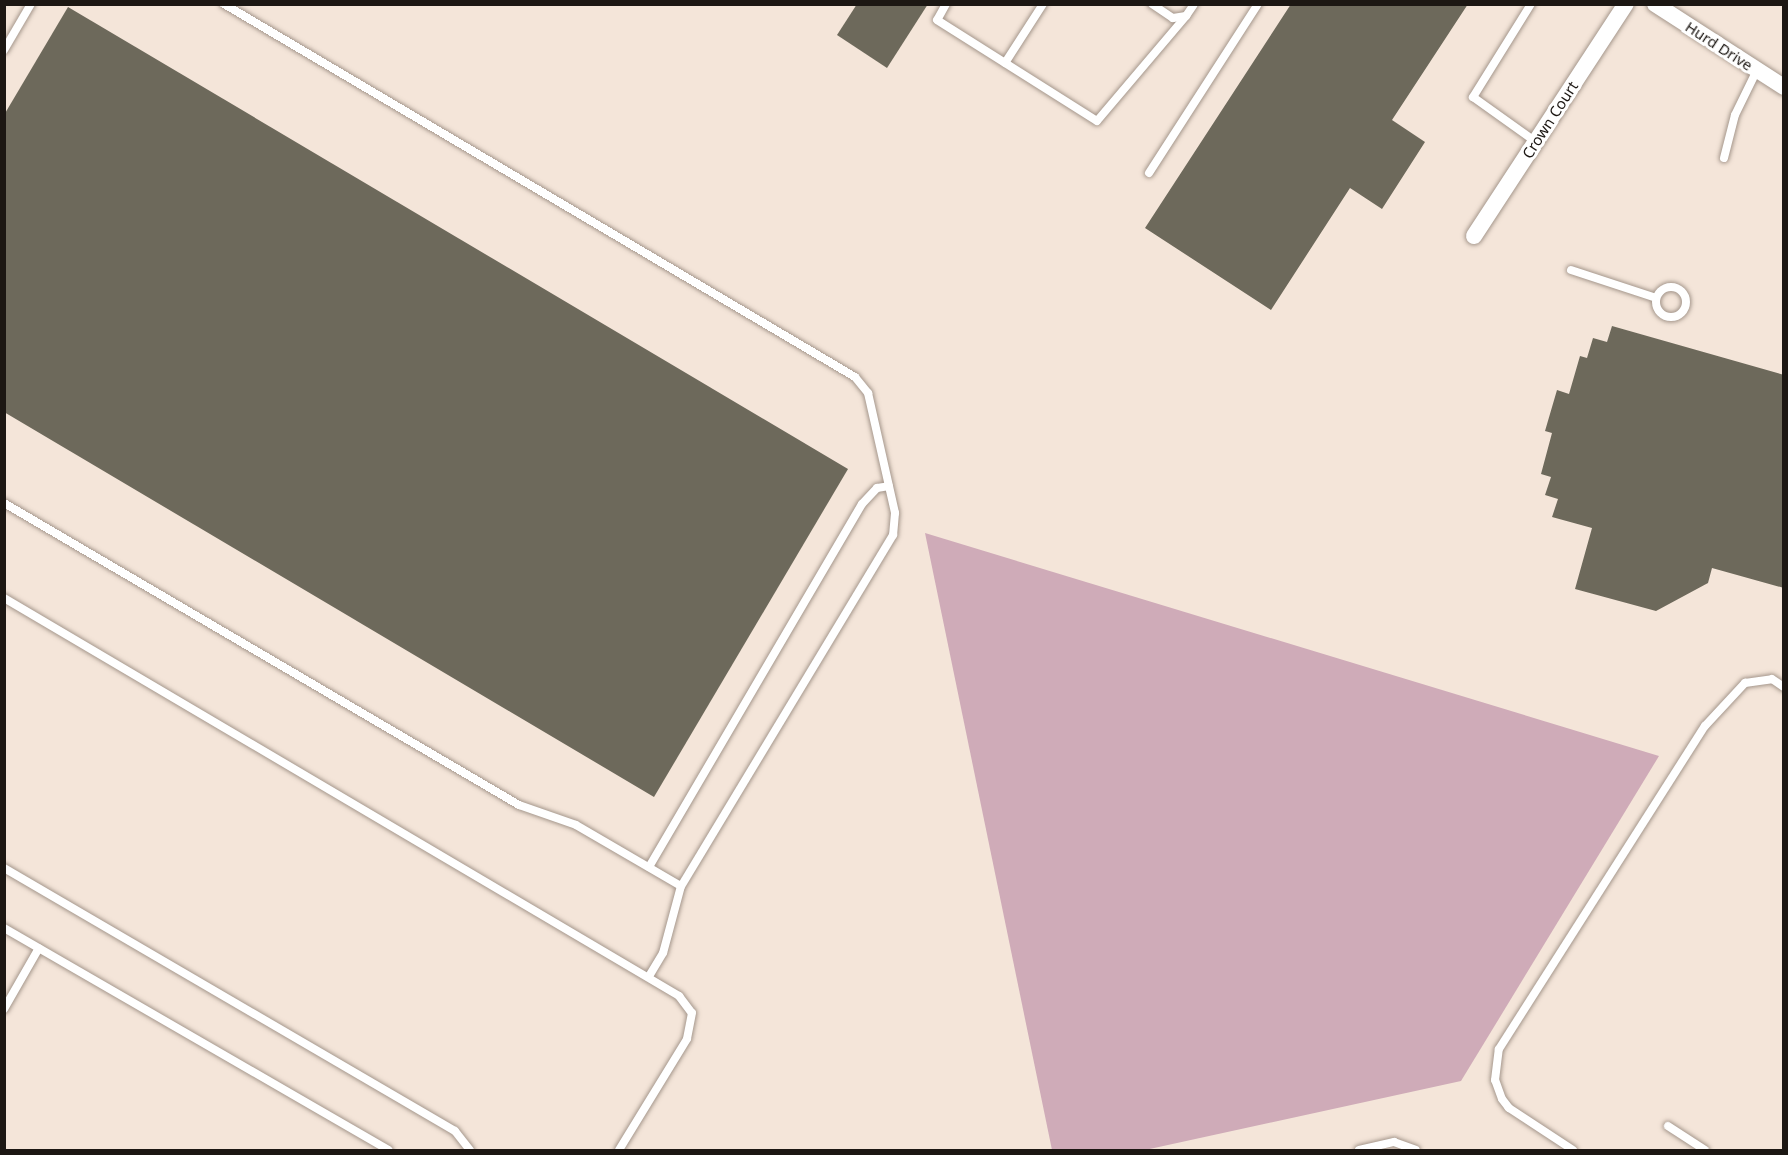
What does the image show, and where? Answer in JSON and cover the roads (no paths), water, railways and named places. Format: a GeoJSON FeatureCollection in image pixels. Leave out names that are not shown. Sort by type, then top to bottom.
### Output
{"type":"FeatureCollection","features":[{"type":"Feature","properties":{"kind":"street","name":"Crown Court"},"geometry":{"type":"LineString","coordinates":[[1474,236],[1626,4]]}},
{"type":"Feature","properties":{"kind":"street","name":"Hurd Drive"},"geometry":{"type":"LineString","coordinates":[[1655,4],[1784,87]]}},
{"type":"Feature","properties":{"kind":"lane"},"geometry":{"type":"LineString","coordinates":[[4,50],[31,4]]}},
{"type":"Feature","properties":{"kind":"lane"},"geometry":{"type":"LineString","coordinates":[[224,4],[855,377],[867,393],[889,486],[894,524],[880,560],[681,886],[663,953],[649,976]]}},
{"type":"Feature","properties":{"kind":"lane"},"geometry":{"type":"LineString","coordinates":[[946,4],[937,20],[1097,121],[1194,4]]}},
{"type":"Feature","properties":{"kind":"lane"},"geometry":{"type":"LineString","coordinates":[[1005,63],[1043,4]]}},
{"type":"Feature","properties":{"kind":"lane"},"geometry":{"type":"LineString","coordinates":[[1152,4],[1173,18],[1186,16]]}},
{"type":"Feature","properties":{"kind":"lane"},"geometry":{"type":"LineString","coordinates":[[1149,173],[1258,4]]}},
{"type":"Feature","properties":{"kind":"lane"},"geometry":{"type":"LineString","coordinates":[[1531,4],[1473,97],[1536,142]]}},
{"type":"Feature","properties":{"kind":"lane"},"geometry":{"type":"LineString","coordinates":[[1724,158],[1735,115],[1757,70]]}},
{"type":"Feature","properties":{"kind":"lane"},"geometry":{"type":"LineString","coordinates":[[1571,270],[1656,298]]}},
{"type":"Feature","properties":{"kind":"lane"},"geometry":{"type":"LineString","coordinates":[[649,867],[862,504],[877,488],[889,486]]}},
{"type":"Feature","properties":{"kind":"lane"},"geometry":{"type":"LineString","coordinates":[[4,503],[519,806],[576,825],[681,886]]}},
{"type":"Feature","properties":{"kind":"lane"},"geometry":{"type":"LineString","coordinates":[[4,597],[649,976],[679,996],[692,1013],[687,1040],[619,1150]]}},
{"type":"Feature","properties":{"kind":"lane"},"geometry":{"type":"LineString","coordinates":[[1573,1150],[1509,1108],[1502,1099],[1495,1080],[1499,1049],[1705,726],[1745,683],[1772,679],[1784,687]]}},
{"type":"Feature","properties":{"kind":"lane"},"geometry":{"type":"LineString","coordinates":[[4,868],[455,1131],[470,1150]]}},
{"type":"Feature","properties":{"kind":"lane"},"geometry":{"type":"LineString","coordinates":[[4,928],[388,1150]]}},
{"type":"Feature","properties":{"kind":"lane"},"geometry":{"type":"LineString","coordinates":[[4,1009],[39,948]]}},
{"type":"Feature","properties":{"kind":"lane"},"geometry":{"type":"LineString","coordinates":[[1668,1126],[1705,1150]]}},
{"type":"Feature","properties":{"kind":"lane"},"geometry":{"type":"LineString","coordinates":[[1359,1150],[1394,1142],[1416,1150]]}}]}
